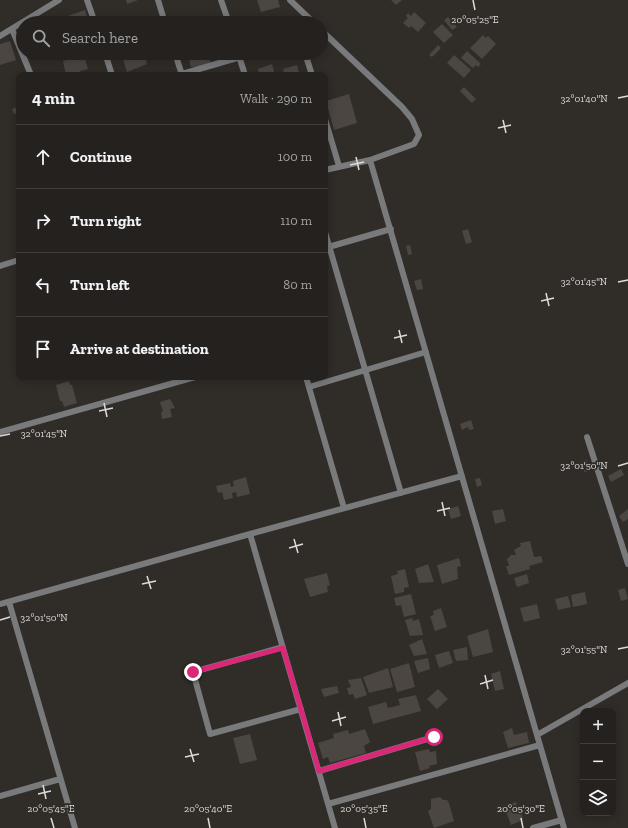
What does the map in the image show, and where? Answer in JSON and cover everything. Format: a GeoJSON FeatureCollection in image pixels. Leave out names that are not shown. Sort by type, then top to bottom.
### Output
{"type":"FeatureCollection","features":[{"type":"Feature","properties":{"kind":"street"},"geometry":{"type":"LineString","coordinates":[[33,16],[59,0]]}},
{"type":"Feature","properties":{"kind":"street"},"geometry":{"type":"LineString","coordinates":[[87,0],[93,16]]}},
{"type":"Feature","properties":{"kind":"street"},"geometry":{"type":"LineString","coordinates":[[158,0],[163,16]]}},
{"type":"Feature","properties":{"kind":"street"},"geometry":{"type":"LineString","coordinates":[[221,0],[227,16]]}},
{"type":"Feature","properties":{"kind":"street"},"geometry":{"type":"LineString","coordinates":[[290,0],[307,16]]}},
{"type":"Feature","properties":{"kind":"street"},"geometry":{"type":"LineString","coordinates":[[0,36],[16,27]]}},
{"type":"Feature","properties":{"kind":"street"},"geometry":{"type":"LineString","coordinates":[[12,29],[16,39]]}},
{"type":"Feature","properties":{"kind":"street"},"geometry":{"type":"LineString","coordinates":[[328,38],[402,107],[412,119],[419,135],[414,144],[370,160],[328,169]]}},
{"type":"Feature","properties":{"kind":"street"},"geometry":{"type":"LineString","coordinates":[[25,60],[30,72]]}},
{"type":"Feature","properties":{"kind":"street"},"geometry":{"type":"LineString","coordinates":[[107,60],[111,72]]}},
{"type":"Feature","properties":{"kind":"street"},"geometry":{"type":"LineString","coordinates":[[177,60],[181,72]]}},
{"type":"Feature","properties":{"kind":"street"},"geometry":{"type":"LineString","coordinates":[[191,72],[225,60]]}},
{"type":"Feature","properties":{"kind":"street"},"geometry":{"type":"LineString","coordinates":[[241,60],[245,72]]}},
{"type":"Feature","properties":{"kind":"street"},"geometry":{"type":"LineString","coordinates":[[307,60],[311,72]]}},
{"type":"Feature","properties":{"kind":"street"},"geometry":{"type":"LineString","coordinates":[[328,129],[339,166]]}},
{"type":"Feature","properties":{"kind":"street"},"geometry":{"type":"LineString","coordinates":[[370,160],[564,828]]}},
{"type":"Feature","properties":{"kind":"street"},"geometry":{"type":"LineString","coordinates":[[328,247],[391,229]]}},
{"type":"Feature","properties":{"kind":"street"},"geometry":{"type":"LineString","coordinates":[[328,250],[401,493]]}},
{"type":"Feature","properties":{"kind":"street"},"geometry":{"type":"LineString","coordinates":[[0,266],[16,261]]}},
{"type":"Feature","properties":{"kind":"street"},"geometry":{"type":"LineString","coordinates":[[309,387],[426,352]]}},
{"type":"Feature","properties":{"kind":"street"},"geometry":{"type":"LineString","coordinates":[[0,432],[184,380]]}},
{"type":"Feature","properties":{"kind":"street"},"geometry":{"type":"LineString","coordinates":[[307,380],[344,508]]}},
{"type":"Feature","properties":{"kind":"street"},"geometry":{"type":"LineString","coordinates":[[587,436],[628,564]]}},
{"type":"Feature","properties":{"kind":"street"},"geometry":{"type":"LineString","coordinates":[[0,604],[462,476]]}},
{"type":"Feature","properties":{"kind":"street"},"geometry":{"type":"LineString","coordinates":[[250,534],[335,828]]}},
{"type":"Feature","properties":{"kind":"street"},"geometry":{"type":"LineString","coordinates":[[9,602],[75,828]]}},
{"type":"Feature","properties":{"kind":"street"},"geometry":{"type":"LineString","coordinates":[[283,648],[193,672],[210,734],[301,709]]}},
{"type":"Feature","properties":{"kind":"street"},"geometry":{"type":"LineString","coordinates":[[537,735],[628,683]]}},
{"type":"Feature","properties":{"kind":"street"},"geometry":{"type":"LineString","coordinates":[[319,771],[434,737]]}},
{"type":"Feature","properties":{"kind":"street"},"geometry":{"type":"LineString","coordinates":[[328,804],[540,744]]}},
{"type":"Feature","properties":{"kind":"street"},"geometry":{"type":"LineString","coordinates":[[0,796],[60,779]]}},
{"type":"Feature","properties":{"kind":"street"},"geometry":{"type":"LineString","coordinates":[[533,828],[562,820]]}},
{"type":"Feature","properties":{"kind":"building"},"geometry":{"type":"Polygon","coordinates":[[[126,0],[138,0],[127,4],[126,0]]]}},
{"type":"Feature","properties":{"kind":"building"},"geometry":{"type":"Polygon","coordinates":[[[257,0],[278,0],[280,7],[261,12],[257,0]]]}},
{"type":"Feature","properties":{"kind":"building"},"geometry":{"type":"Polygon","coordinates":[[[391,0],[402,0],[396,5],[391,0]]]}},
{"type":"Feature","properties":{"kind":"building"},"geometry":{"type":"Polygon","coordinates":[[[85,10],[87,16],[68,16],[85,10]]]}},
{"type":"Feature","properties":{"kind":"building"},"geometry":{"type":"Polygon","coordinates":[[[414,12],[426,23],[418,32],[411,26],[409,28],[403,23],[408,18],[406,16],[408,13],[411,16],[414,12]]]}},
{"type":"Feature","properties":{"kind":"building"},"geometry":{"type":"Polygon","coordinates":[[[448,17],[457,27],[452,30],[444,20],[448,17]]]}},
{"type":"Feature","properties":{"kind":"building"},"geometry":{"type":"Polygon","coordinates":[[[442,24],[453,35],[444,43],[433,32],[442,24]]]}},
{"type":"Feature","properties":{"kind":"building"},"geometry":{"type":"Polygon","coordinates":[[[483,35],[486,38],[488,36],[496,44],[482,59],[470,48],[483,35]]]}},
{"type":"Feature","properties":{"kind":"building"},"geometry":{"type":"Polygon","coordinates":[[[10,41],[16,60],[0,65],[0,44],[10,41]]]}},
{"type":"Feature","properties":{"kind":"building"},"geometry":{"type":"Polygon","coordinates":[[[438,45],[441,48],[432,57],[429,55],[438,45]]]}},
{"type":"Feature","properties":{"kind":"building"},"geometry":{"type":"Polygon","coordinates":[[[467,51],[481,64],[478,67],[476,65],[473,68],[461,58],[467,51]]]}},
{"type":"Feature","properties":{"kind":"building"},"geometry":{"type":"Polygon","coordinates":[[[454,55],[471,70],[464,78],[447,63],[454,55]]]}},
{"type":"Feature","properties":{"kind":"building"},"geometry":{"type":"Polygon","coordinates":[[[85,60],[88,69],[80,72],[65,72],[63,61],[85,60]]]}},
{"type":"Feature","properties":{"kind":"building"},"geometry":{"type":"Polygon","coordinates":[[[123,60],[146,60],[147,64],[127,72],[123,60]]]}},
{"type":"Feature","properties":{"kind":"building"},"geometry":{"type":"Polygon","coordinates":[[[189,60],[210,60],[212,66],[191,67],[189,60]]]}},
{"type":"Feature","properties":{"kind":"building"},"geometry":{"type":"Polygon","coordinates":[[[272,64],[274,72],[258,72],[258,69],[272,64]]]}},
{"type":"Feature","properties":{"kind":"building"},"geometry":{"type":"Polygon","coordinates":[[[297,65],[299,72],[284,72],[283,69],[297,65]]]}},
{"type":"Feature","properties":{"kind":"building"},"geometry":{"type":"Polygon","coordinates":[[[464,87],[476,99],[472,103],[460,91],[464,87]]]}},
{"type":"Feature","properties":{"kind":"building"},"geometry":{"type":"Polygon","coordinates":[[[349,94],[357,123],[334,130],[328,108],[328,100],[349,94]]]}},
{"type":"Feature","properties":{"kind":"building"},"geometry":{"type":"Polygon","coordinates":[[[16,108],[16,113],[14,114],[12,109],[16,108]]]}},
{"type":"Feature","properties":{"kind":"building"},"geometry":{"type":"Polygon","coordinates":[[[468,229],[472,242],[466,244],[462,231],[468,229]]]}},
{"type":"Feature","properties":{"kind":"building"},"geometry":{"type":"Polygon","coordinates":[[[410,245],[412,254],[408,255],[406,246],[410,245]]]}},
{"type":"Feature","properties":{"kind":"building"},"geometry":{"type":"Polygon","coordinates":[[[421,279],[423,289],[417,290],[414,281],[421,279]]]}},
{"type":"Feature","properties":{"kind":"building"},"geometry":{"type":"Polygon","coordinates":[[[69,381],[70,385],[72,385],[77,403],[64,407],[62,401],[60,401],[56,385],[69,381]]]}},
{"type":"Feature","properties":{"kind":"building"},"geometry":{"type":"Polygon","coordinates":[[[170,399],[175,408],[170,409],[172,417],[162,419],[161,412],[163,412],[160,402],[170,399]]]}},
{"type":"Feature","properties":{"kind":"building"},"geometry":{"type":"Polygon","coordinates":[[[471,420],[474,429],[469,430],[468,427],[462,430],[460,424],[471,420]]]}},
{"type":"Feature","properties":{"kind":"building"},"geometry":{"type":"Polygon","coordinates":[[[587,460],[589,471],[584,472],[582,461],[587,460]]]}},
{"type":"Feature","properties":{"kind":"building"},"geometry":{"type":"Polygon","coordinates":[[[621,469],[624,475],[611,482],[608,476],[621,469]]]}},
{"type":"Feature","properties":{"kind":"building"},"geometry":{"type":"Polygon","coordinates":[[[246,477],[250,494],[237,497],[236,492],[232,493],[233,498],[224,500],[222,492],[218,493],[216,486],[230,483],[231,487],[234,486],[233,481],[246,477]]]}},
{"type":"Feature","properties":{"kind":"building"},"geometry":{"type":"Polygon","coordinates":[[[480,478],[482,485],[477,487],[475,479],[480,478]]]}},
{"type":"Feature","properties":{"kind":"building"},"geometry":{"type":"Polygon","coordinates":[[[458,506],[461,516],[451,519],[448,509],[458,506]]]}},
{"type":"Feature","properties":{"kind":"building"},"geometry":{"type":"Polygon","coordinates":[[[503,509],[506,521],[495,524],[492,511],[503,509]]]}},
{"type":"Feature","properties":{"kind":"building"},"geometry":{"type":"Polygon","coordinates":[[[628,509],[628,519],[623,522],[619,516],[628,509]]]}},
{"type":"Feature","properties":{"kind":"building"},"geometry":{"type":"Polygon","coordinates":[[[530,541],[534,557],[541,556],[543,562],[529,566],[530,569],[509,575],[506,566],[509,566],[507,559],[511,555],[516,555],[514,550],[521,546],[520,543],[530,541]]]}},
{"type":"Feature","properties":{"kind":"building"},"geometry":{"type":"Polygon","coordinates":[[[459,558],[461,566],[457,567],[458,579],[442,584],[437,565],[459,558]]]}},
{"type":"Feature","properties":{"kind":"building"},"geometry":{"type":"Polygon","coordinates":[[[428,564],[434,582],[419,583],[415,569],[428,564]]]}},
{"type":"Feature","properties":{"kind":"building"},"geometry":{"type":"Polygon","coordinates":[[[405,569],[409,587],[404,588],[404,592],[395,594],[391,576],[398,574],[397,571],[405,569]]]}},
{"type":"Feature","properties":{"kind":"building"},"geometry":{"type":"Polygon","coordinates":[[[327,573],[330,585],[327,586],[328,592],[310,597],[304,579],[327,573]]]}},
{"type":"Feature","properties":{"kind":"building"},"geometry":{"type":"Polygon","coordinates":[[[527,574],[529,583],[517,587],[514,578],[527,574]]]}},
{"type":"Feature","properties":{"kind":"building"},"geometry":{"type":"Polygon","coordinates":[[[625,588],[628,599],[621,601],[618,590],[625,588]]]}},
{"type":"Feature","properties":{"kind":"building"},"geometry":{"type":"Polygon","coordinates":[[[585,592],[587,604],[573,607],[571,595],[585,592]]]}},
{"type":"Feature","properties":{"kind":"building"},"geometry":{"type":"Polygon","coordinates":[[[411,594],[416,614],[404,617],[401,605],[396,606],[394,598],[411,594]]]}},
{"type":"Feature","properties":{"kind":"building"},"geometry":{"type":"Polygon","coordinates":[[[568,596],[571,607],[558,610],[555,599],[568,596]]]}},
{"type":"Feature","properties":{"kind":"building"},"geometry":{"type":"Polygon","coordinates":[[[537,604],[540,618],[524,622],[520,608],[537,604]]]}},
{"type":"Feature","properties":{"kind":"building"},"geometry":{"type":"Polygon","coordinates":[[[441,608],[447,627],[435,631],[430,616],[434,615],[433,611],[441,608]]]}},
{"type":"Feature","properties":{"kind":"building"},"geometry":{"type":"Polygon","coordinates":[[[412,618],[413,621],[419,619],[423,635],[410,636],[405,620],[412,618]]]}},
{"type":"Feature","properties":{"kind":"building"},"geometry":{"type":"Polygon","coordinates":[[[488,629],[493,652],[473,657],[467,636],[488,629]]]}},
{"type":"Feature","properties":{"kind":"building"},"geometry":{"type":"Polygon","coordinates":[[[422,639],[427,654],[414,656],[409,645],[422,639]]]}},
{"type":"Feature","properties":{"kind":"building"},"geometry":{"type":"Polygon","coordinates":[[[467,647],[468,660],[456,661],[453,650],[467,647]]]}},
{"type":"Feature","properties":{"kind":"building"},"geometry":{"type":"Polygon","coordinates":[[[449,651],[453,663],[439,668],[435,655],[449,651]]]}},
{"type":"Feature","properties":{"kind":"building"},"geometry":{"type":"Polygon","coordinates":[[[428,658],[430,669],[418,673],[414,661],[428,658]]]}},
{"type":"Feature","properties":{"kind":"building"},"geometry":{"type":"Polygon","coordinates":[[[409,663],[415,687],[397,692],[390,669],[409,663]]]}},
{"type":"Feature","properties":{"kind":"building"},"geometry":{"type":"Polygon","coordinates":[[[388,668],[393,687],[369,693],[363,677],[388,668]]]}},
{"type":"Feature","properties":{"kind":"building"},"geometry":{"type":"Polygon","coordinates":[[[500,671],[504,689],[495,691],[491,674],[500,671]]]}},
{"type":"Feature","properties":{"kind":"building"},"geometry":{"type":"Polygon","coordinates":[[[361,678],[367,695],[355,699],[353,694],[349,695],[347,688],[351,687],[348,680],[361,678]]]}},
{"type":"Feature","properties":{"kind":"building"},"geometry":{"type":"Polygon","coordinates":[[[337,686],[339,693],[324,697],[321,689],[337,686]]]}},
{"type":"Feature","properties":{"kind":"building"},"geometry":{"type":"Polygon","coordinates":[[[438,689],[448,699],[437,709],[427,699],[438,689]]]}},
{"type":"Feature","properties":{"kind":"building"},"geometry":{"type":"Polygon","coordinates":[[[416,695],[421,711],[373,724],[368,707],[386,702],[388,708],[400,705],[398,699],[416,695]]]}},
{"type":"Feature","properties":{"kind":"building"},"geometry":{"type":"Polygon","coordinates":[[[512,728],[514,735],[527,732],[529,743],[508,748],[503,732],[512,728]]]}},
{"type":"Feature","properties":{"kind":"building"},"geometry":{"type":"Polygon","coordinates":[[[365,729],[370,742],[364,746],[366,753],[330,763],[328,757],[323,759],[318,743],[334,738],[333,734],[348,730],[349,734],[365,729]]]}},
{"type":"Feature","properties":{"kind":"building"},"geometry":{"type":"Polygon","coordinates":[[[250,734],[257,760],[240,764],[233,738],[250,734]]]}},
{"type":"Feature","properties":{"kind":"building"},"geometry":{"type":"Polygon","coordinates":[[[429,749],[430,752],[436,751],[437,764],[420,771],[415,752],[429,749]]]}},
{"type":"Feature","properties":{"kind":"building"},"geometry":{"type":"Polygon","coordinates":[[[440,797],[443,800],[447,800],[449,803],[454,821],[434,828],[428,811],[431,809],[431,799],[440,797]]]}},
{"type":"Feature","properties":{"kind":"building"},"geometry":{"type":"Polygon","coordinates":[[[516,802],[517,808],[520,807],[523,820],[511,825],[504,806],[516,802]]]}},
{"type":"Feature","properties":{"kind":"route"},"geometry":{"type":"LineString","coordinates":[[193,672],[283,648],[319,771],[434,737]]}}]}
